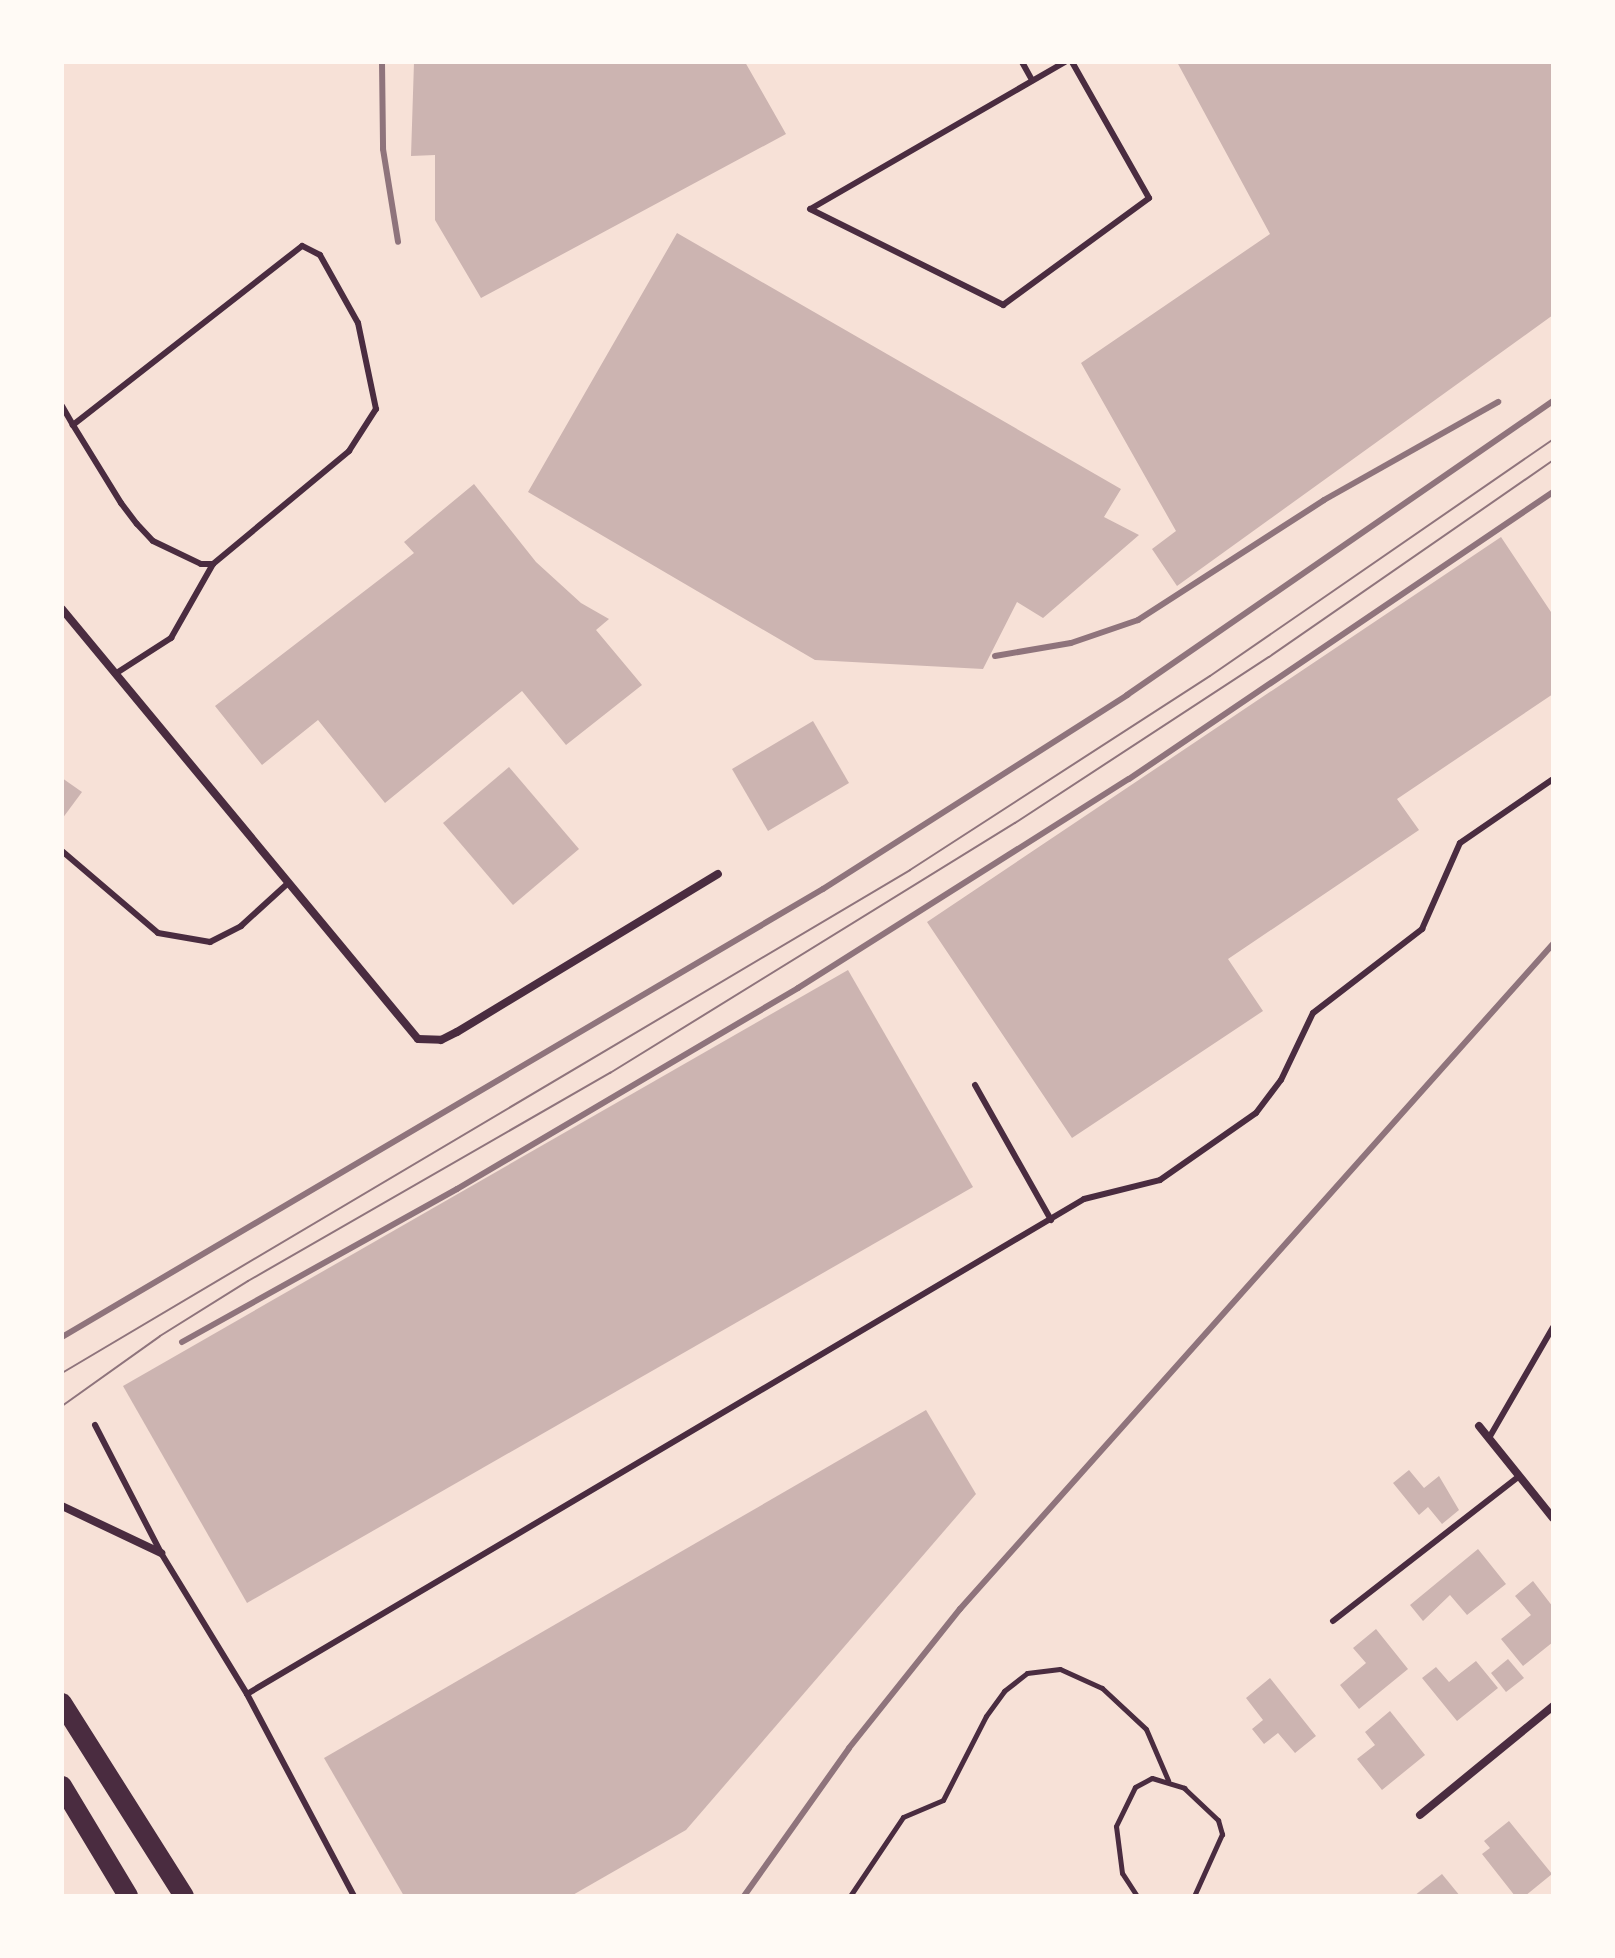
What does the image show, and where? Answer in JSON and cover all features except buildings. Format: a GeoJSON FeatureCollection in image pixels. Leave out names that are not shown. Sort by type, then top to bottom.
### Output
{"type":"FeatureCollection","features":[{"type":"Feature","properties":{"kind":"highway"},"geometry":{"type":"LineString","coordinates":[[62,1703],[112,1774],[184,1896]]}},
{"type":"Feature","properties":{"kind":"highway"},"geometry":{"type":"LineString","coordinates":[[62,1786],[128,1896]]}},
{"type":"Feature","properties":{"kind":"street"},"geometry":{"type":"LineString","coordinates":[[62,609],[409,1034],[430,1041],[457,1032],[718,874]]}},
{"type":"Feature","properties":{"kind":"street"},"geometry":{"type":"LineString","coordinates":[[1479,1426],[1553,1518]]}},
{"type":"Feature","properties":{"kind":"street"},"geometry":{"type":"LineString","coordinates":[[62,1506],[161,1553]]}},
{"type":"Feature","properties":{"kind":"street"},"geometry":{"type":"LineString","coordinates":[[1420,1815],[1553,1706]]}},
{"type":"Feature","properties":{"kind":"lane"},"geometry":{"type":"LineString","coordinates":[[1022,62],[1032,80]]}},
{"type":"Feature","properties":{"kind":"lane"},"geometry":{"type":"LineString","coordinates":[[1065,62],[810,209],[1003,305],[1149,198],[1072,62]]}},
{"type":"Feature","properties":{"kind":"lane"},"geometry":{"type":"LineString","coordinates":[[73,425],[302,246],[320,255],[358,323],[376,409],[349,451],[213,564],[171,638],[115,674]]}},
{"type":"Feature","properties":{"kind":"lane"},"geometry":{"type":"LineString","coordinates":[[62,406],[121,503],[153,541],[201,564],[213,564]]}},
{"type":"Feature","properties":{"kind":"lane"},"geometry":{"type":"LineString","coordinates":[[247,1694],[1051,1220],[1099,1194],[1160,1180],[1256,1113],[1281,1080],[1313,1013],[1422,929],[1460,843],[1553,779]]}},
{"type":"Feature","properties":{"kind":"lane"},"geometry":{"type":"LineString","coordinates":[[62,851],[158,933],[210,942],[241,926],[287,884]]}},
{"type":"Feature","properties":{"kind":"lane"},"geometry":{"type":"LineString","coordinates":[[975,1085],[1051,1220]]}},
{"type":"Feature","properties":{"kind":"lane"},"geometry":{"type":"LineString","coordinates":[[1489,1438],[1553,1327]]}},
{"type":"Feature","properties":{"kind":"lane"},"geometry":{"type":"LineString","coordinates":[[95,1425],[161,1553],[247,1694],[354,1896]]}},
{"type":"Feature","properties":{"kind":"lane"},"geometry":{"type":"LineString","coordinates":[[1333,1621],[1519,1476]]}},
{"type":"Feature","properties":{"kind":"path"},"geometry":{"type":"LineString","coordinates":[[850,1896],[903,1817],[943,1800],[986,1716],[1004,1691],[1027,1673],[1060,1669],[1102,1688],[1146,1729],[1168,1780]]}},
{"type":"Feature","properties":{"kind":"path"},"geometry":{"type":"LineString","coordinates":[[1137,1896],[1122,1873],[1117,1853],[1121,1807],[1135,1787],[1152,1778],[1168,1780],[1204,1805],[1222,1834],[1194,1896]]}},
{"type":"Feature","properties":{"kind":"tram line"},"geometry":{"type":"LineString","coordinates":[[62,1373],[910,870],[1210,676],[1553,439]]}},
{"type":"Feature","properties":{"kind":"tram line"},"geometry":{"type":"LineString","coordinates":[[62,1406],[160,1336],[248,1281],[610,1073],[1015,823],[1269,657],[1553,460]]}},
{"type":"Feature","properties":{"kind":"railway"},"geometry":{"type":"LineString","coordinates":[[382,62],[383,149],[398,242]]}},
{"type":"Feature","properties":{"kind":"railway"},"geometry":{"type":"LineString","coordinates":[[62,1337],[823,889],[1127,695],[1553,401]]}},
{"type":"Feature","properties":{"kind":"railway"},"geometry":{"type":"LineString","coordinates":[[995,656],[1071,643],[1138,620],[1324,500],[1498,402]]}},
{"type":"Feature","properties":{"kind":"railway"},"geometry":{"type":"LineString","coordinates":[[182,1342],[457,1189],[798,988],[1129,779],[1553,492]]}},
{"type":"Feature","properties":{"kind":"railway"},"geometry":{"type":"LineString","coordinates":[[744,1896],[849,1748],[960,1609],[1553,944]]}}]}
